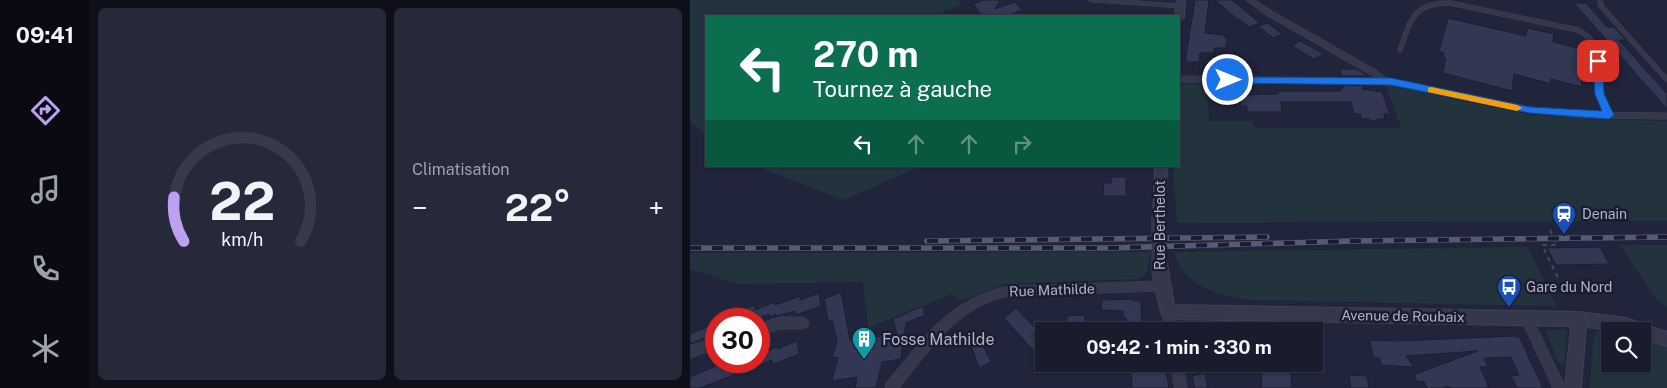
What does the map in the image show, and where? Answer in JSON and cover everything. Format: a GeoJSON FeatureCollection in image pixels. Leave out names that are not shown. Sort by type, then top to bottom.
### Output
{"type":"FeatureCollection","features":[{"type":"Feature","properties":{"kind":"street"},"geometry":{"type":"LineString","coordinates":[[1092,0],[1181,3]]}},
{"type":"Feature","properties":{"kind":"street"},"geometry":{"type":"LineString","coordinates":[[1250,0],[1269,13],[1373,72],[1385,81]]}},
{"type":"Feature","properties":{"kind":"street"},"geometry":{"type":"LineString","coordinates":[[1180,79],[1385,81],[1525,109],[1609,115],[1667,116]]}},
{"type":"Feature","properties":{"kind":"street","name":"Rue Berthelot"},"geometry":{"type":"LineString","coordinates":[[1160,167],[1160,258],[1162,286],[1168,312]]}},
{"type":"Feature","properties":{"kind":"street","name":"Rue Mathilde"},"geometry":{"type":"LineString","coordinates":[[891,388],[946,323],[966,307],[991,294],[1008,291],[1162,286]]}},
{"type":"Feature","properties":{"kind":"street"},"geometry":{"type":"LineString","coordinates":[[1168,312],[1170,322]]}},
{"type":"Feature","properties":{"kind":"street","name":"Avenue de Roubaix"},"geometry":{"type":"LineString","coordinates":[[1168,312],[1579,319],[1626,325],[1667,339]]}},
{"type":"Feature","properties":{"kind":"street"},"geometry":{"type":"LineString","coordinates":[[1526,318],[1560,388]]}},
{"type":"Feature","properties":{"kind":"street"},"geometry":{"type":"LineString","coordinates":[[1573,388],[1579,319]]}},
{"type":"Feature","properties":{"kind":"street"},"geometry":{"type":"LineString","coordinates":[[770,326],[780,323],[803,323]]}},
{"type":"Feature","properties":{"kind":"street"},"geometry":{"type":"LineString","coordinates":[[690,352],[705,347]]}},
{"type":"Feature","properties":{"kind":"street"},"geometry":{"type":"LineString","coordinates":[[1178,372],[1181,388]]}},
{"type":"Feature","properties":{"kind":"lane"},"geometry":{"type":"LineString","coordinates":[[1600,0],[1601,6],[1667,80]]}},
{"type":"Feature","properties":{"kind":"lane"},"geometry":{"type":"LineString","coordinates":[[1400,50],[1415,11],[1420,5],[1430,2],[1447,2],[1578,30],[1589,35],[1596,43],[1600,94],[1609,115]]}},
{"type":"Feature","properties":{"kind":"path"},"geometry":{"type":"LineString","coordinates":[[1550,230],[1557,245],[1542,245],[1558,278]]}},
{"type":"Feature","properties":{"kind":"shaded area"},"geometry":{"type":"Polygon","coordinates":[[[690,0],[959,0],[962,5],[934,15],[705,15],[705,134],[690,121],[690,0]]]}},
{"type":"Feature","properties":{"kind":"shaded area"},"geometry":{"type":"Polygon","coordinates":[[[1180,84],[1206,84],[1209,121],[1253,121],[1254,128],[1401,128],[1386,85],[1532,115],[1579,119],[1667,121],[1667,221],[1177,223],[1173,167],[1180,167],[1180,84]]]}},
{"type":"Feature","properties":{"kind":"shaded area"},"geometry":{"type":"Polygon","coordinates":[[[758,167],[919,167],[844,200],[758,167]]]}},
{"type":"Feature","properties":{"kind":"shaded area"},"geometry":{"type":"Polygon","coordinates":[[[1620,245],[1667,245],[1667,308],[1655,298],[1620,245]]]}},
{"type":"Feature","properties":{"kind":"shaded area"},"geometry":{"type":"Polygon","coordinates":[[[1528,247],[1556,306],[1251,300],[1227,296],[1194,281],[1178,264],[1174,252],[1528,247]]]}},
{"type":"Feature","properties":{"kind":"shaded area"},"geometry":{"type":"Polygon","coordinates":[[[1151,252],[1146,274],[1140,279],[1005,284],[960,301],[952,294],[868,328],[863,282],[737,284],[690,270],[690,253],[1151,252]]]}},
{"type":"Feature","properties":{"kind":"shaded area"},"geometry":{"type":"Polygon","coordinates":[[[1601,327],[1601,372],[1651,372],[1651,340],[1667,346],[1667,388],[1590,388],[1593,340],[1601,327]]]}},
{"type":"Feature","properties":{"kind":"shaded area"},"geometry":{"type":"Polygon","coordinates":[[[1567,329],[1565,365],[1558,363],[1546,330],[1567,329]]]}},
{"type":"Feature","properties":{"kind":"building"},"geometry":{"type":"Polygon","coordinates":[[[984,0],[1000,0],[995,9],[1015,2],[1022,10],[1013,15],[980,15],[973,4],[984,0]]]}},
{"type":"Feature","properties":{"kind":"building"},"geometry":{"type":"Polygon","coordinates":[[[1195,0],[1209,0],[1205,33],[1227,37],[1226,48],[1214,48],[1214,53],[1200,53],[1199,62],[1186,62],[1186,56],[1195,0]]]}},
{"type":"Feature","properties":{"kind":"building"},"geometry":{"type":"Polygon","coordinates":[[[1215,0],[1232,0],[1260,23],[1249,27],[1215,0]]]}},
{"type":"Feature","properties":{"kind":"building"},"geometry":{"type":"Polygon","coordinates":[[[1574,3],[1586,3],[1607,27],[1614,27],[1626,40],[1619,40],[1667,94],[1667,109],[1574,3]]]}},
{"type":"Feature","properties":{"kind":"building"},"geometry":{"type":"Polygon","coordinates":[[[1448,18],[1526,36],[1527,28],[1554,34],[1553,42],[1581,49],[1582,87],[1551,79],[1551,84],[1514,74],[1512,91],[1443,73],[1446,58],[1443,57],[1444,53],[1439,51],[1448,18]]]}},
{"type":"Feature","properties":{"kind":"building"},"geometry":{"type":"Polygon","coordinates":[[[1268,23],[1282,34],[1273,38],[1258,26],[1268,23]]]}},
{"type":"Feature","properties":{"kind":"building"},"geometry":{"type":"Polygon","coordinates":[[[1300,41],[1324,54],[1314,59],[1292,46],[1300,41]]]}},
{"type":"Feature","properties":{"kind":"building"},"geometry":{"type":"Polygon","coordinates":[[[1228,66],[1242,66],[1244,75],[1228,75],[1228,66]]]}},
{"type":"Feature","properties":{"kind":"building"},"geometry":{"type":"Polygon","coordinates":[[[1340,69],[1357,69],[1368,76],[1341,76],[1340,69]]]}},
{"type":"Feature","properties":{"kind":"building"},"geometry":{"type":"Polygon","coordinates":[[[1344,85],[1364,86],[1362,89],[1382,92],[1390,114],[1384,114],[1385,119],[1378,119],[1374,122],[1369,119],[1362,119],[1360,114],[1354,114],[1351,102],[1281,102],[1282,112],[1247,112],[1247,106],[1241,106],[1239,95],[1278,94],[1278,91],[1341,91],[1340,88],[1344,88],[1344,85]]]}},
{"type":"Feature","properties":{"kind":"building"},"geometry":{"type":"Polygon","coordinates":[[[1111,177],[1126,177],[1126,196],[1103,196],[1104,183],[1111,183],[1111,177]]]}},
{"type":"Feature","properties":{"kind":"building"},"geometry":{"type":"Polygon","coordinates":[[[1600,247],[1609,264],[1556,265],[1547,248],[1600,247]]]}},
{"type":"Feature","properties":{"kind":"building","name":"Fosse Mathilde"},"geometry":{"type":"Polygon","coordinates":[[[841,292],[850,340],[865,336],[865,338],[897,334],[893,319],[923,306],[925,315],[906,323],[901,359],[882,362],[876,388],[855,388],[857,377],[832,381],[838,357],[832,358],[837,342],[832,320],[828,321],[824,299],[841,292]]]}},
{"type":"Feature","properties":{"kind":"building"},"geometry":{"type":"Polygon","coordinates":[[[819,293],[821,306],[796,315],[795,311],[770,317],[770,308],[760,308],[800,296],[800,300],[819,293]]]}},
{"type":"Feature","properties":{"kind":"building"},"geometry":{"type":"Polygon","coordinates":[[[1133,299],[1133,301],[1141,301],[1142,322],[1126,322],[1126,318],[1123,317],[1123,311],[1101,310],[1102,300],[1133,299]]]}},
{"type":"Feature","properties":{"kind":"building"},"geometry":{"type":"Polygon","coordinates":[[[1016,308],[1035,328],[1033,335],[1035,338],[1035,349],[1033,350],[1004,318],[1016,308]]]}},
{"type":"Feature","properties":{"kind":"building"},"geometry":{"type":"Polygon","coordinates":[[[1085,315],[1085,322],[1067,322],[1067,316],[1085,315]]]}},
{"type":"Feature","properties":{"kind":"building"},"geometry":{"type":"Polygon","coordinates":[[[705,328],[705,338],[690,344],[690,334],[705,328]]]}},
{"type":"Feature","properties":{"kind":"building"},"geometry":{"type":"Polygon","coordinates":[[[978,335],[991,362],[979,368],[969,339],[978,335]]]}},
{"type":"Feature","properties":{"kind":"building"},"geometry":{"type":"Polygon","coordinates":[[[1515,336],[1520,338],[1543,388],[1517,388],[1511,376],[1519,375],[1511,357],[1484,358],[1488,367],[1480,367],[1489,388],[1450,388],[1448,386],[1428,388],[1423,381],[1418,382],[1413,375],[1478,351],[1406,356],[1414,367],[1381,365],[1380,358],[1373,357],[1370,340],[1398,341],[1515,336]]]}},
{"type":"Feature","properties":{"kind":"building"},"geometry":{"type":"Polygon","coordinates":[[[797,341],[799,354],[772,365],[770,350],[777,347],[778,349],[797,341]]]}},
{"type":"Feature","properties":{"kind":"building"},"geometry":{"type":"Polygon","coordinates":[[[705,371],[705,373],[739,373],[700,388],[690,388],[690,377],[705,371]]]}},
{"type":"Feature","properties":{"kind":"building"},"geometry":{"type":"Polygon","coordinates":[[[1131,372],[1166,372],[1169,388],[1132,388],[1131,372]]]}},
{"type":"Feature","properties":{"kind":"building"},"geometry":{"type":"Polygon","coordinates":[[[1261,372],[1291,372],[1292,388],[1262,388],[1261,372]]]}},
{"type":"Feature","properties":{"kind":"building"},"geometry":{"type":"Polygon","coordinates":[[[1205,373],[1208,388],[1195,388],[1192,376],[1205,373]]]}},
{"type":"Feature","properties":{"kind":"building"},"geometry":{"type":"Polygon","coordinates":[[[1349,375],[1367,376],[1369,388],[1351,388],[1349,375]]]}},
{"type":"Feature","properties":{"kind":"railway"},"geometry":{"type":"LineString","coordinates":[[927,241],[1267,237]]}},
{"type":"Feature","properties":{"kind":"railway"},"geometry":{"type":"LineString","coordinates":[[690,248],[1111,248],[1353,241],[1667,237]]}},
{"type":"Feature","properties":{"kind":"slow traffic"},"geometry":{"type":"LineString","coordinates":[[1431,90],[1517,108]]}},
{"type":"Feature","properties":{"kind":"place","name":"Denain"},"geometry":{"type":"Point","coordinates":[1564,235]}},
{"type":"Feature","properties":{"kind":"place","name":"Gare du Nord"},"geometry":{"type":"Point","coordinates":[1509,308]}},
{"type":"Feature","properties":{"kind":"place","name":"Fosse Mathilde"},"geometry":{"type":"Point","coordinates":[864,360]}},
{"type":"Feature","properties":{"kind":"route"},"geometry":{"type":"LineString","coordinates":[[1228,80],[1369,80],[1391,82],[1530,110],[1583,115],[1609,115],[1600,94],[1598,61]]}}]}
